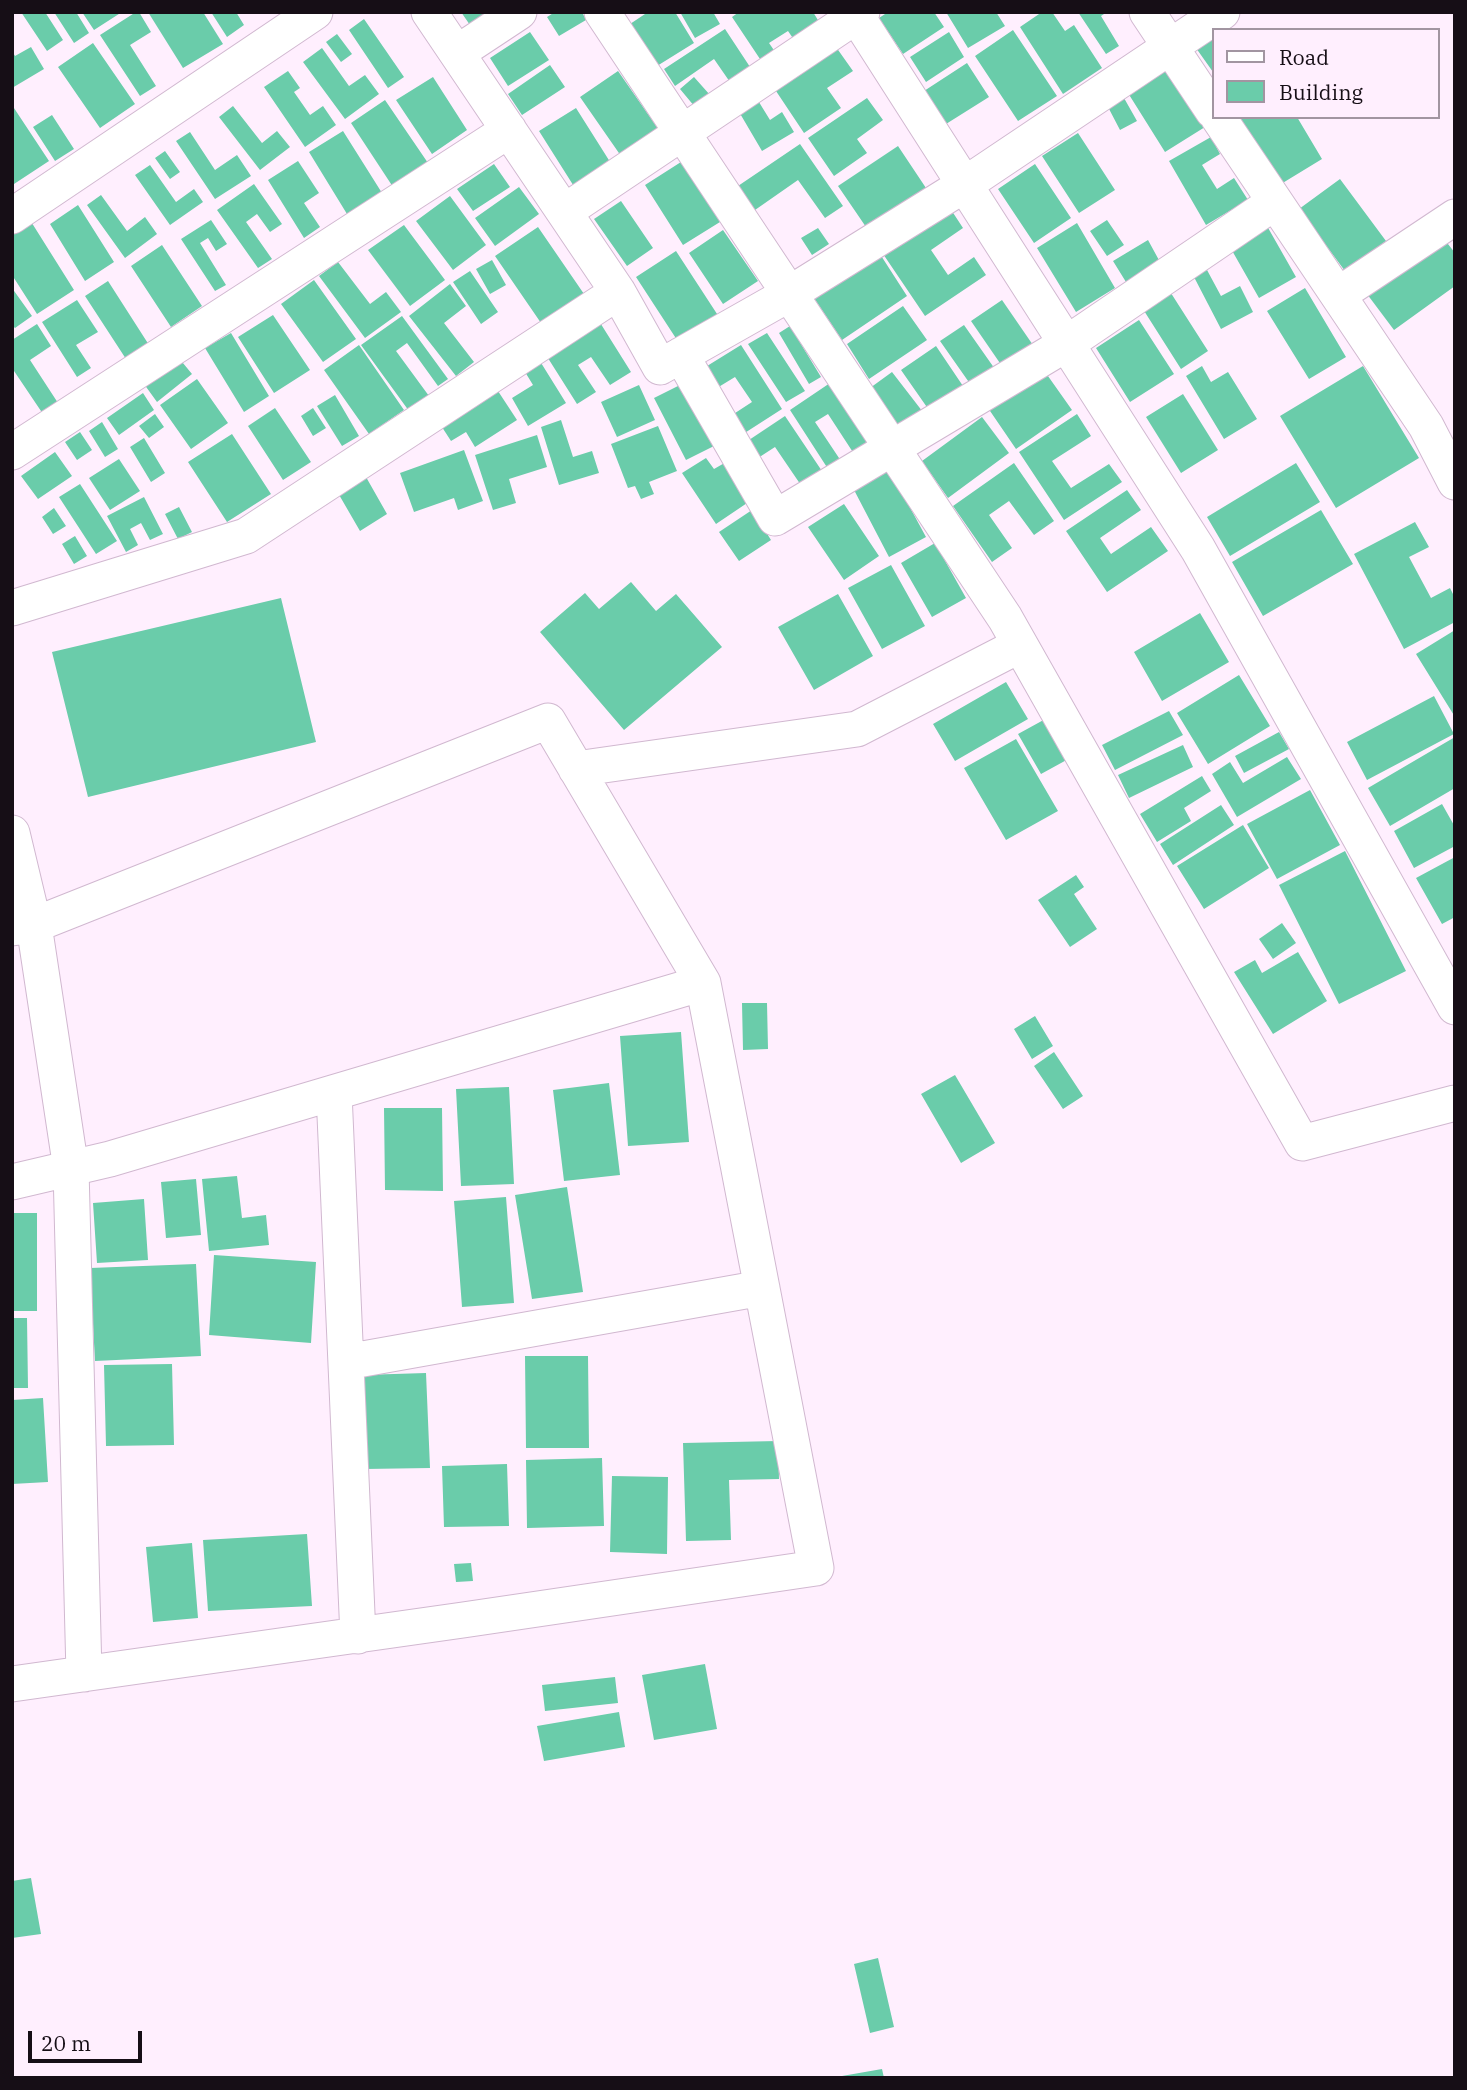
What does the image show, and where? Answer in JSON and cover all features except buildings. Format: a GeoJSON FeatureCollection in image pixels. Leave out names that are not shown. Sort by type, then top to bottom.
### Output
{"type":"FeatureCollection","features":[{"type":"Feature","properties":{"kind":"street"},"geometry":{"type":"LineString","coordinates":[[12,216],[315,12]]}},
{"type":"Feature","properties":{"kind":"street"},"geometry":{"type":"LineString","coordinates":[[429,12],[618,292],[660,367],[789,294],[964,185],[1222,12]]}},
{"type":"Feature","properties":{"kind":"street"},"geometry":{"type":"LineString","coordinates":[[457,53],[519,12]]}},
{"type":"Feature","properties":{"kind":"street"},"geometry":{"type":"LineString","coordinates":[[601,12],[1005,618],[1302,1143],[1455,1102]]}},
{"type":"Feature","properties":{"kind":"street"},"geometry":{"type":"LineString","coordinates":[[1147,12],[1212,110]]}},
{"type":"Feature","properties":{"kind":"street"},"geometry":{"type":"LineString","coordinates":[[564,212],[858,13],[964,185],[1198,549],[1455,1007]]}},
{"type":"Feature","properties":{"kind":"street"},"geometry":{"type":"LineString","coordinates":[[1219,119],[1426,426],[1455,482]]}},
{"type":"Feature","properties":{"kind":"street"},"geometry":{"type":"LineString","coordinates":[[12,452],[509,131]]}},
{"type":"Feature","properties":{"kind":"street"},"geometry":{"type":"LineString","coordinates":[[681,355],[775,518],[1066,344],[1275,202]]}},
{"type":"Feature","properties":{"kind":"street"},"geometry":{"type":"LineString","coordinates":[[1338,295],[1455,217]]}},
{"type":"Feature","properties":{"kind":"street"},"geometry":{"type":"LineString","coordinates":[[12,608],[246,537],[618,292]]}},
{"type":"Feature","properties":{"kind":"street"},"geometry":{"type":"LineString","coordinates":[[576,769],[857,729],[1020,645]]}},
{"type":"Feature","properties":{"kind":"street"},"geometry":{"type":"LineString","coordinates":[[12,1684],[816,1568],[703,984],[548,721],[23,927]]}},
{"type":"Feature","properties":{"kind":"street"},"geometry":{"type":"LineString","coordinates":[[12,833],[23,927],[71,1168],[84,1674]]}},
{"type":"Feature","properties":{"kind":"street"},"geometry":{"type":"LineString","coordinates":[[12,1182],[110,1159],[703,984]]}},
{"type":"Feature","properties":{"kind":"street"},"geometry":{"type":"LineString","coordinates":[[334,1093],[358,1636]]}},
{"type":"Feature","properties":{"kind":"street"},"geometry":{"type":"LineString","coordinates":[[346,1362],[762,1288]]}}]}
